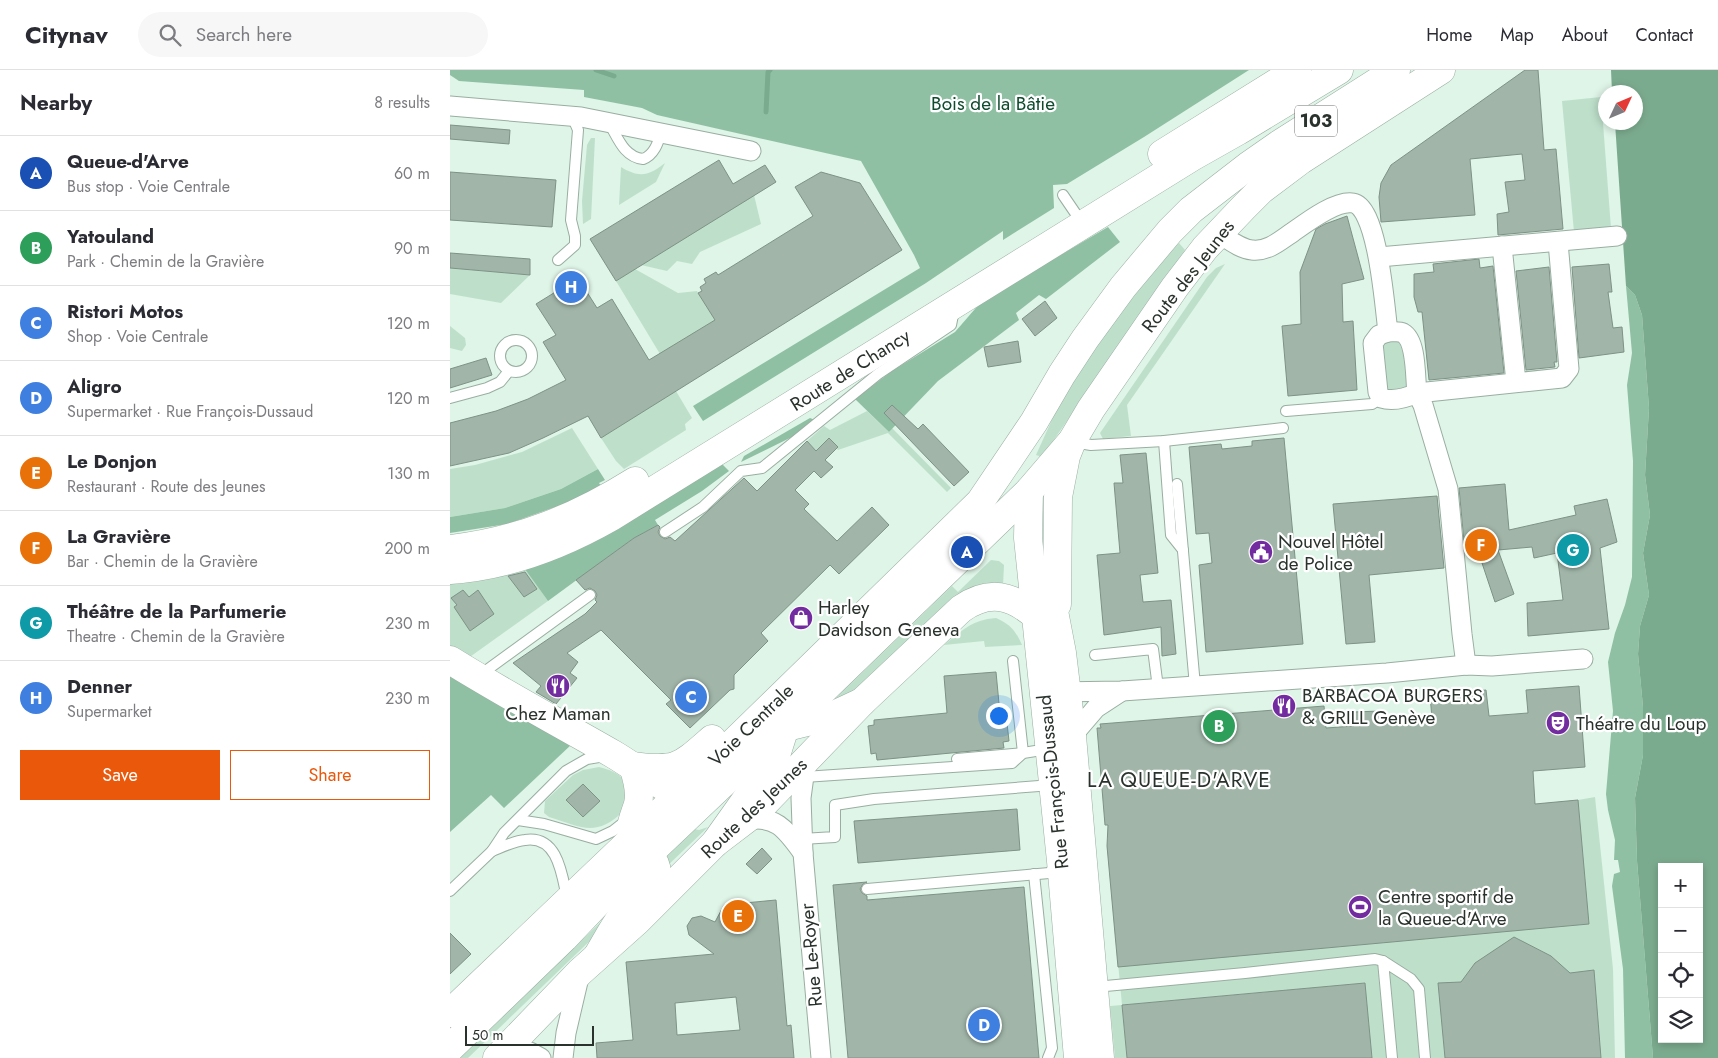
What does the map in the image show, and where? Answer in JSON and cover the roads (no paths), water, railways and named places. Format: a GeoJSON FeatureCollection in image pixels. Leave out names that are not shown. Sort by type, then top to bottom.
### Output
{"type":"FeatureCollection","features":[{"type":"Feature","properties":{"kind":"main road","name":"Route de Chancy"},"geometry":{"type":"LineString","coordinates":[[450,570],[472,569],[504,562],[548,548],[579,535],[611,517],[1192,158],[1338,70]]}},
{"type":"Feature","properties":{"kind":"main road","name":"Route des Jeunes"},"geometry":{"type":"LineString","coordinates":[[1034,422],[1059,372],[1170,230],[1191,210],[1281,143],[1396,70]]}},
{"type":"Feature","properties":{"kind":"main road","name":"Route des Jeunes"},"geometry":{"type":"LineString","coordinates":[[1026,499],[1072,442],[1092,409],[1175,287],[1218,233],[1250,201],[1279,176],[1441,70]]}},
{"type":"Feature","properties":{"kind":"main road"},"geometry":{"type":"LineString","coordinates":[[462,552],[536,531],[576,514],[632,483],[1071,207],[1301,73]]}},
{"type":"Feature","properties":{"kind":"main road"},"geometry":{"type":"LineString","coordinates":[[1191,210],[1218,233]]}},
{"type":"Feature","properties":{"kind":"main road"},"geometry":{"type":"LineString","coordinates":[[980,502],[1009,496],[1026,499],[1034,422]]}},
{"type":"Feature","properties":{"kind":"main road","name":"Voie Centrale"},"geometry":{"type":"LineString","coordinates":[[450,1048],[641,846],[690,798],[790,687],[980,502],[1034,422]]}},
{"type":"Feature","properties":{"kind":"main road","name":"Rue François-Dussaud"},"geometry":{"type":"LineString","coordinates":[[1040,615],[1063,468],[1072,442]]}},
{"type":"Feature","properties":{"kind":"main road","name":"Rue François-Dussaud"},"geometry":{"type":"LineString","coordinates":[[1026,499],[1039,525],[1040,615],[1062,653],[1055,692],[1071,860],[1083,1058]]}},
{"type":"Feature","properties":{"kind":"main road","name":"Voie Centrale"},"geometry":{"type":"LineString","coordinates":[[690,798],[755,753],[785,727],[1026,499]]}},
{"type":"Feature","properties":{"kind":"main road","name":"Route des Jeunes"},"geometry":{"type":"LineString","coordinates":[[502,1053],[589,963],[637,921],[715,843],[746,820],[805,769],[862,702],[942,625],[971,602],[979,598],[997,596],[1013,600],[1040,615]]}},
{"type":"Feature","properties":{"kind":"main road"},"geometry":{"type":"LineString","coordinates":[[450,660],[690,798]]}},
{"type":"Feature","properties":{"kind":"main road"},"geometry":{"type":"LineString","coordinates":[[623,760],[662,769],[672,768],[685,762],[716,736],[790,687]]}},
{"type":"Feature","properties":{"kind":"main road"},"geometry":{"type":"LineString","coordinates":[[715,843],[747,798],[772,768],[785,727],[832,716],[862,702]]}},
{"type":"Feature","properties":{"kind":"main road","name":"Rue François-Dussaud"},"geometry":{"type":"LineString","coordinates":[[1061,743],[1053,785],[1071,860],[1094,987],[1083,1058]]}},
{"type":"Feature","properties":{"kind":"main road"},"geometry":{"type":"LineString","coordinates":[[589,963],[622,916],[651,887],[656,877],[655,864],[641,846],[631,827],[638,805],[639,790],[623,760]]}},
{"type":"Feature","properties":{"kind":"main road","name":"Voie Centrale"},"geometry":{"type":"LineString","coordinates":[[450,1013],[567,900],[641,846]]}},
{"type":"Feature","properties":{"kind":"street"},"geometry":{"type":"LineString","coordinates":[[450,106],[572,116],[751,151]]}},
{"type":"Feature","properties":{"kind":"street"},"geometry":{"type":"LineString","coordinates":[[1218,233],[1251,250],[1262,250],[1273,245],[1330,208],[1352,202],[1358,204],[1366,216],[1379,257],[1388,332]]}},
{"type":"Feature","properties":{"kind":"street"},"geometry":{"type":"LineString","coordinates":[[1379,257],[1618,236]]}},
{"type":"Feature","properties":{"kind":"street"},"geometry":{"type":"LineString","coordinates":[[1466,664],[1448,489],[1423,405],[1417,393],[1412,346],[1408,336],[1401,332],[1388,332],[1379,335],[1373,343],[1378,392],[1381,398],[1388,400],[1407,398],[1417,393],[1562,378],[1569,369],[1558,242]]}},
{"type":"Feature","properties":{"kind":"street"},"geometry":{"type":"LineString","coordinates":[[1502,246],[1516,382]]}},
{"type":"Feature","properties":{"kind":"street"},"geometry":{"type":"LineString","coordinates":[[1055,692],[1122,691],[1387,673],[1466,664],[1492,666],[1583,658]]}},
{"type":"Feature","properties":{"kind":"street"},"geometry":{"type":"LineString","coordinates":[[1061,743],[1096,708],[1122,691]]}},
{"type":"Feature","properties":{"kind":"street","name":"Rue Le-Royer"},"geometry":{"type":"LineString","coordinates":[[805,769],[802,798],[802,846],[821,1058]]}},
{"type":"Feature","properties":{"kind":"street"},"geometry":{"type":"LineString","coordinates":[[746,820],[767,820],[780,825],[802,846]]}},
{"type":"Feature","properties":{"kind":"street"},"geometry":{"type":"LineString","coordinates":[[563,1058],[566,1033],[589,963]]}},
{"type":"Feature","properties":{"kind":"street"},"geometry":{"type":"LineString","coordinates":[[502,1053],[530,1052],[541,1058]]}},
{"type":"Feature","properties":{"kind":"lane"},"geometry":{"type":"LineString","coordinates":[[558,260],[575,245],[571,220],[578,130],[572,116]]}},
{"type":"Feature","properties":{"kind":"lane"},"geometry":{"type":"LineString","coordinates":[[609,122],[627,153],[638,159],[644,159],[651,155],[661,133]]}},
{"type":"Feature","properties":{"kind":"lane"},"geometry":{"type":"LineString","coordinates":[[515,548],[561,531],[620,500],[1071,207]]}},
{"type":"Feature","properties":{"kind":"lane"},"geometry":{"type":"LineString","coordinates":[[665,532],[703,507],[741,471],[762,468],[878,374],[951,325],[956,304]]}},
{"type":"Feature","properties":{"kind":"lane"},"geometry":{"type":"LineString","coordinates":[[450,398],[487,388],[500,382],[509,371]]}},
{"type":"Feature","properties":{"kind":"lane"},"geometry":{"type":"LineString","coordinates":[[1286,411],[1372,404],[1381,398]]}},
{"type":"Feature","properties":{"kind":"lane"},"geometry":{"type":"LineString","coordinates":[[1072,442],[1091,445],[1282,428]]}},
{"type":"Feature","properties":{"kind":"lane"},"geometry":{"type":"LineString","coordinates":[[1164,440],[1171,535],[1183,551]]}},
{"type":"Feature","properties":{"kind":"lane"},"geometry":{"type":"LineString","coordinates":[[1177,484],[1195,686]]}},
{"type":"Feature","properties":{"kind":"lane"},"geometry":{"type":"LineString","coordinates":[[450,559],[462,552]]}},
{"type":"Feature","properties":{"kind":"lane"},"geometry":{"type":"LineString","coordinates":[[477,677],[590,595]]}},
{"type":"Feature","properties":{"kind":"lane"},"geometry":{"type":"LineString","coordinates":[[1095,655],[1153,649],[1158,688]]}},
{"type":"Feature","properties":{"kind":"lane"},"geometry":{"type":"LineString","coordinates":[[1013,661],[1023,752]]}},
{"type":"Feature","properties":{"kind":"lane"},"geometry":{"type":"LineString","coordinates":[[957,759],[1023,752],[1061,743]]}},
{"type":"Feature","properties":{"kind":"lane"},"geometry":{"type":"LineString","coordinates":[[805,769],[1012,763],[1023,752]]}},
{"type":"Feature","properties":{"kind":"lane"},"geometry":{"type":"LineString","coordinates":[[450,891],[492,851],[504,833],[566,771],[587,759],[623,760]]}},
{"type":"Feature","properties":{"kind":"lane"},"geometry":{"type":"LineString","coordinates":[[802,846],[835,837],[835,805],[874,798],[1053,785]]}},
{"type":"Feature","properties":{"kind":"lane"},"geometry":{"type":"LineString","coordinates":[[596,838],[613,831],[624,823],[638,805]]}},
{"type":"Feature","properties":{"kind":"lane"},"geometry":{"type":"LineString","coordinates":[[518,820],[544,824],[596,838],[618,836],[641,846]]}},
{"type":"Feature","properties":{"kind":"lane"},"geometry":{"type":"LineString","coordinates":[[492,851],[525,840],[534,840],[545,844],[557,857],[567,900]]}},
{"type":"Feature","properties":{"kind":"lane"},"geometry":{"type":"LineString","coordinates":[[867,889],[1049,873],[1071,860]]}},
{"type":"Feature","properties":{"kind":"lane"},"geometry":{"type":"LineString","coordinates":[[1034,874],[1052,1048],[1048,1058]]}},
{"type":"Feature","properties":{"kind":"lane"},"geometry":{"type":"LineString","coordinates":[[1094,987],[1375,959],[1383,961],[1412,979],[1419,989],[1425,1058]]}},
{"type":"Feature","properties":{"kind":"lane"},"geometry":{"type":"LineString","coordinates":[[1383,961],[1392,1058]]}},
{"type":"Feature","properties":{"kind":"waterway"},"geometry":{"type":"LineString","coordinates":[[596,70],[614,76]]}},
{"type":"Feature","properties":{"kind":"waterway"},"geometry":{"type":"LineString","coordinates":[[766,112],[768,72],[770,70]]}},
{"type":"Feature","properties":{"kind":"place","name":"Denner"},"geometry":{"type":"Point","coordinates":[571,287]}},
{"type":"Feature","properties":{"kind":"place","name":"La Gravière"},"geometry":{"type":"Point","coordinates":[1481,545]}},
{"type":"Feature","properties":{"kind":"place","name":"Théâtre de la Parfumerie"},"geometry":{"type":"Point","coordinates":[1573,550]}},
{"type":"Feature","properties":{"kind":"place","name":"Queue-d'Arve"},"geometry":{"type":"Point","coordinates":[967,552]}},
{"type":"Feature","properties":{"kind":"place","name":"Nouvel Hôtel de Police"},"geometry":{"type":"Point","coordinates":[1261,552]}},
{"type":"Feature","properties":{"kind":"place","name":"Harley Davidson Geneva"},"geometry":{"type":"Point","coordinates":[801,618]}},
{"type":"Feature","properties":{"kind":"place","name":"Chez Maman"},"geometry":{"type":"Point","coordinates":[558,686]}},
{"type":"Feature","properties":{"kind":"place","name":"Ristori Motos"},"geometry":{"type":"Point","coordinates":[691,697]}},
{"type":"Feature","properties":{"kind":"place","name":"BARBACOA BURGERS & GRILL Genève"},"geometry":{"type":"Point","coordinates":[1284,706]}},
{"type":"Feature","properties":{"kind":"place","name":"Théatre du Loup"},"geometry":{"type":"Point","coordinates":[1558,723]}},
{"type":"Feature","properties":{"kind":"place","name":"Yatouland"},"geometry":{"type":"Point","coordinates":[1219,726]}},
{"type":"Feature","properties":{"kind":"place","name":"Centre sportif de la Queue-d'Arve"},"geometry":{"type":"Point","coordinates":[1360,907]}},
{"type":"Feature","properties":{"kind":"place","name":"Le Donjon"},"geometry":{"type":"Point","coordinates":[738,916]}},
{"type":"Feature","properties":{"kind":"place","name":"Aligro"},"geometry":{"type":"Point","coordinates":[984,1025]}},
{"type":"Feature","properties":{"kind":"district","name":"LA QUEUE-D'ARVE"},"geometry":{"type":"Point","coordinates":[1179,780]}},
{"type":"Feature","properties":{"kind":"park label","name":"Bois de la Bâtie"},"geometry":{"type":"Point","coordinates":[993,103]}}]}
